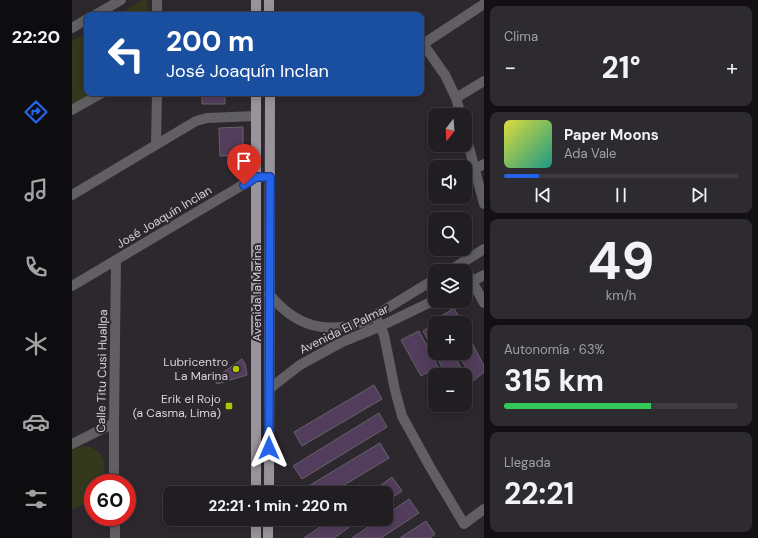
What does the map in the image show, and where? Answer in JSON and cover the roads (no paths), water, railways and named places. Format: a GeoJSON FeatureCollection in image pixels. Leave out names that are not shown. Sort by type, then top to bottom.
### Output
{"type":"FeatureCollection","features":[{"type":"Feature","properties":{"kind":"main road"},"geometry":{"type":"LineString","coordinates":[[256,0],[256,12]]}},
{"type":"Feature","properties":{"kind":"main road"},"geometry":{"type":"LineString","coordinates":[[269,0],[269,12]]}},
{"type":"Feature","properties":{"kind":"main road","name":"Avenida la Marina"},"geometry":{"type":"LineString","coordinates":[[256,96],[256,486]]}},
{"type":"Feature","properties":{"kind":"main road","name":"Avenida la Marina"},"geometry":{"type":"LineString","coordinates":[[268,486],[270,96]]}},
{"type":"Feature","properties":{"kind":"main road"},"geometry":{"type":"LineString","coordinates":[[256,526],[256,538]]}},
{"type":"Feature","properties":{"kind":"main road"},"geometry":{"type":"LineString","coordinates":[[268,526],[268,538]]}},
{"type":"Feature","properties":{"kind":"street"},"geometry":{"type":"LineString","coordinates":[[100,12],[121,0]]}},
{"type":"Feature","properties":{"kind":"street"},"geometry":{"type":"LineString","coordinates":[[157,0],[157,12]]}},
{"type":"Feature","properties":{"kind":"street"},"geometry":{"type":"LineString","coordinates":[[424,42],[484,4]]}},
{"type":"Feature","properties":{"kind":"street"},"geometry":{"type":"LineString","coordinates":[[72,28],[84,21]]}},
{"type":"Feature","properties":{"kind":"street"},"geometry":{"type":"LineString","coordinates":[[424,46],[446,75],[459,108]]}},
{"type":"Feature","properties":{"kind":"street"},"geometry":{"type":"LineString","coordinates":[[456,98],[484,81]]}},
{"type":"Feature","properties":{"kind":"street"},"geometry":{"type":"LineString","coordinates":[[72,110],[97,96]]}},
{"type":"Feature","properties":{"kind":"street"},"geometry":{"type":"LineString","coordinates":[[156,143],[157,96]]}},
{"type":"Feature","properties":{"kind":"street"},"geometry":{"type":"LineString","coordinates":[[72,195],[189,124],[201,119],[256,116]]}},
{"type":"Feature","properties":{"kind":"street"},"geometry":{"type":"LineString","coordinates":[[470,152],[484,204]]}},
{"type":"Feature","properties":{"kind":"street"},"geometry":{"type":"LineString","coordinates":[[475,169],[484,164]]}},
{"type":"Feature","properties":{"kind":"street"},"geometry":{"type":"LineString","coordinates":[[256,177],[270,177]]}},
{"type":"Feature","properties":{"kind":"street","name":"José Joaquín Inclan"},"geometry":{"type":"LineString","coordinates":[[72,286],[256,177]]}},
{"type":"Feature","properties":{"kind":"street"},"geometry":{"type":"LineString","coordinates":[[462,263],[484,249]]}},
{"type":"Feature","properties":{"kind":"street","name":"Calle Titu Cusi Huallpa"},"geometry":{"type":"LineString","coordinates":[[114,474],[116,260]]}},
{"type":"Feature","properties":{"kind":"street"},"geometry":{"type":"LineString","coordinates":[[472,282],[484,274]]}},
{"type":"Feature","properties":{"kind":"street","name":"Avenida El Palmar"},"geometry":{"type":"LineString","coordinates":[[269,294],[283,309],[303,322],[320,327],[346,326],[366,320],[428,283]]}},
{"type":"Feature","properties":{"kind":"street"},"geometry":{"type":"LineString","coordinates":[[472,289],[484,303]]}},
{"type":"Feature","properties":{"kind":"street","name":"Avenida El Palmar"},"geometry":{"type":"LineString","coordinates":[[269,389],[300,365],[342,342],[381,326],[428,303]]}},
{"type":"Feature","properties":{"kind":"street"},"geometry":{"type":"LineString","coordinates":[[375,315],[384,335],[402,416],[430,467],[464,524],[484,509]]}},
{"type":"Feature","properties":{"kind":"street"},"geometry":{"type":"LineString","coordinates":[[72,444],[114,423]]}},
{"type":"Feature","properties":{"kind":"street"},"geometry":{"type":"LineString","coordinates":[[115,526],[115,538]]}},
{"type":"Feature","properties":{"kind":"place","name":"Lubricentro La Marina"},"geometry":{"type":"Point","coordinates":[236,369]}},
{"type":"Feature","properties":{"kind":"place","name":"Erik el Rojo (a Casma, Lima)"},"geometry":{"type":"Point","coordinates":[229,406]}}]}
